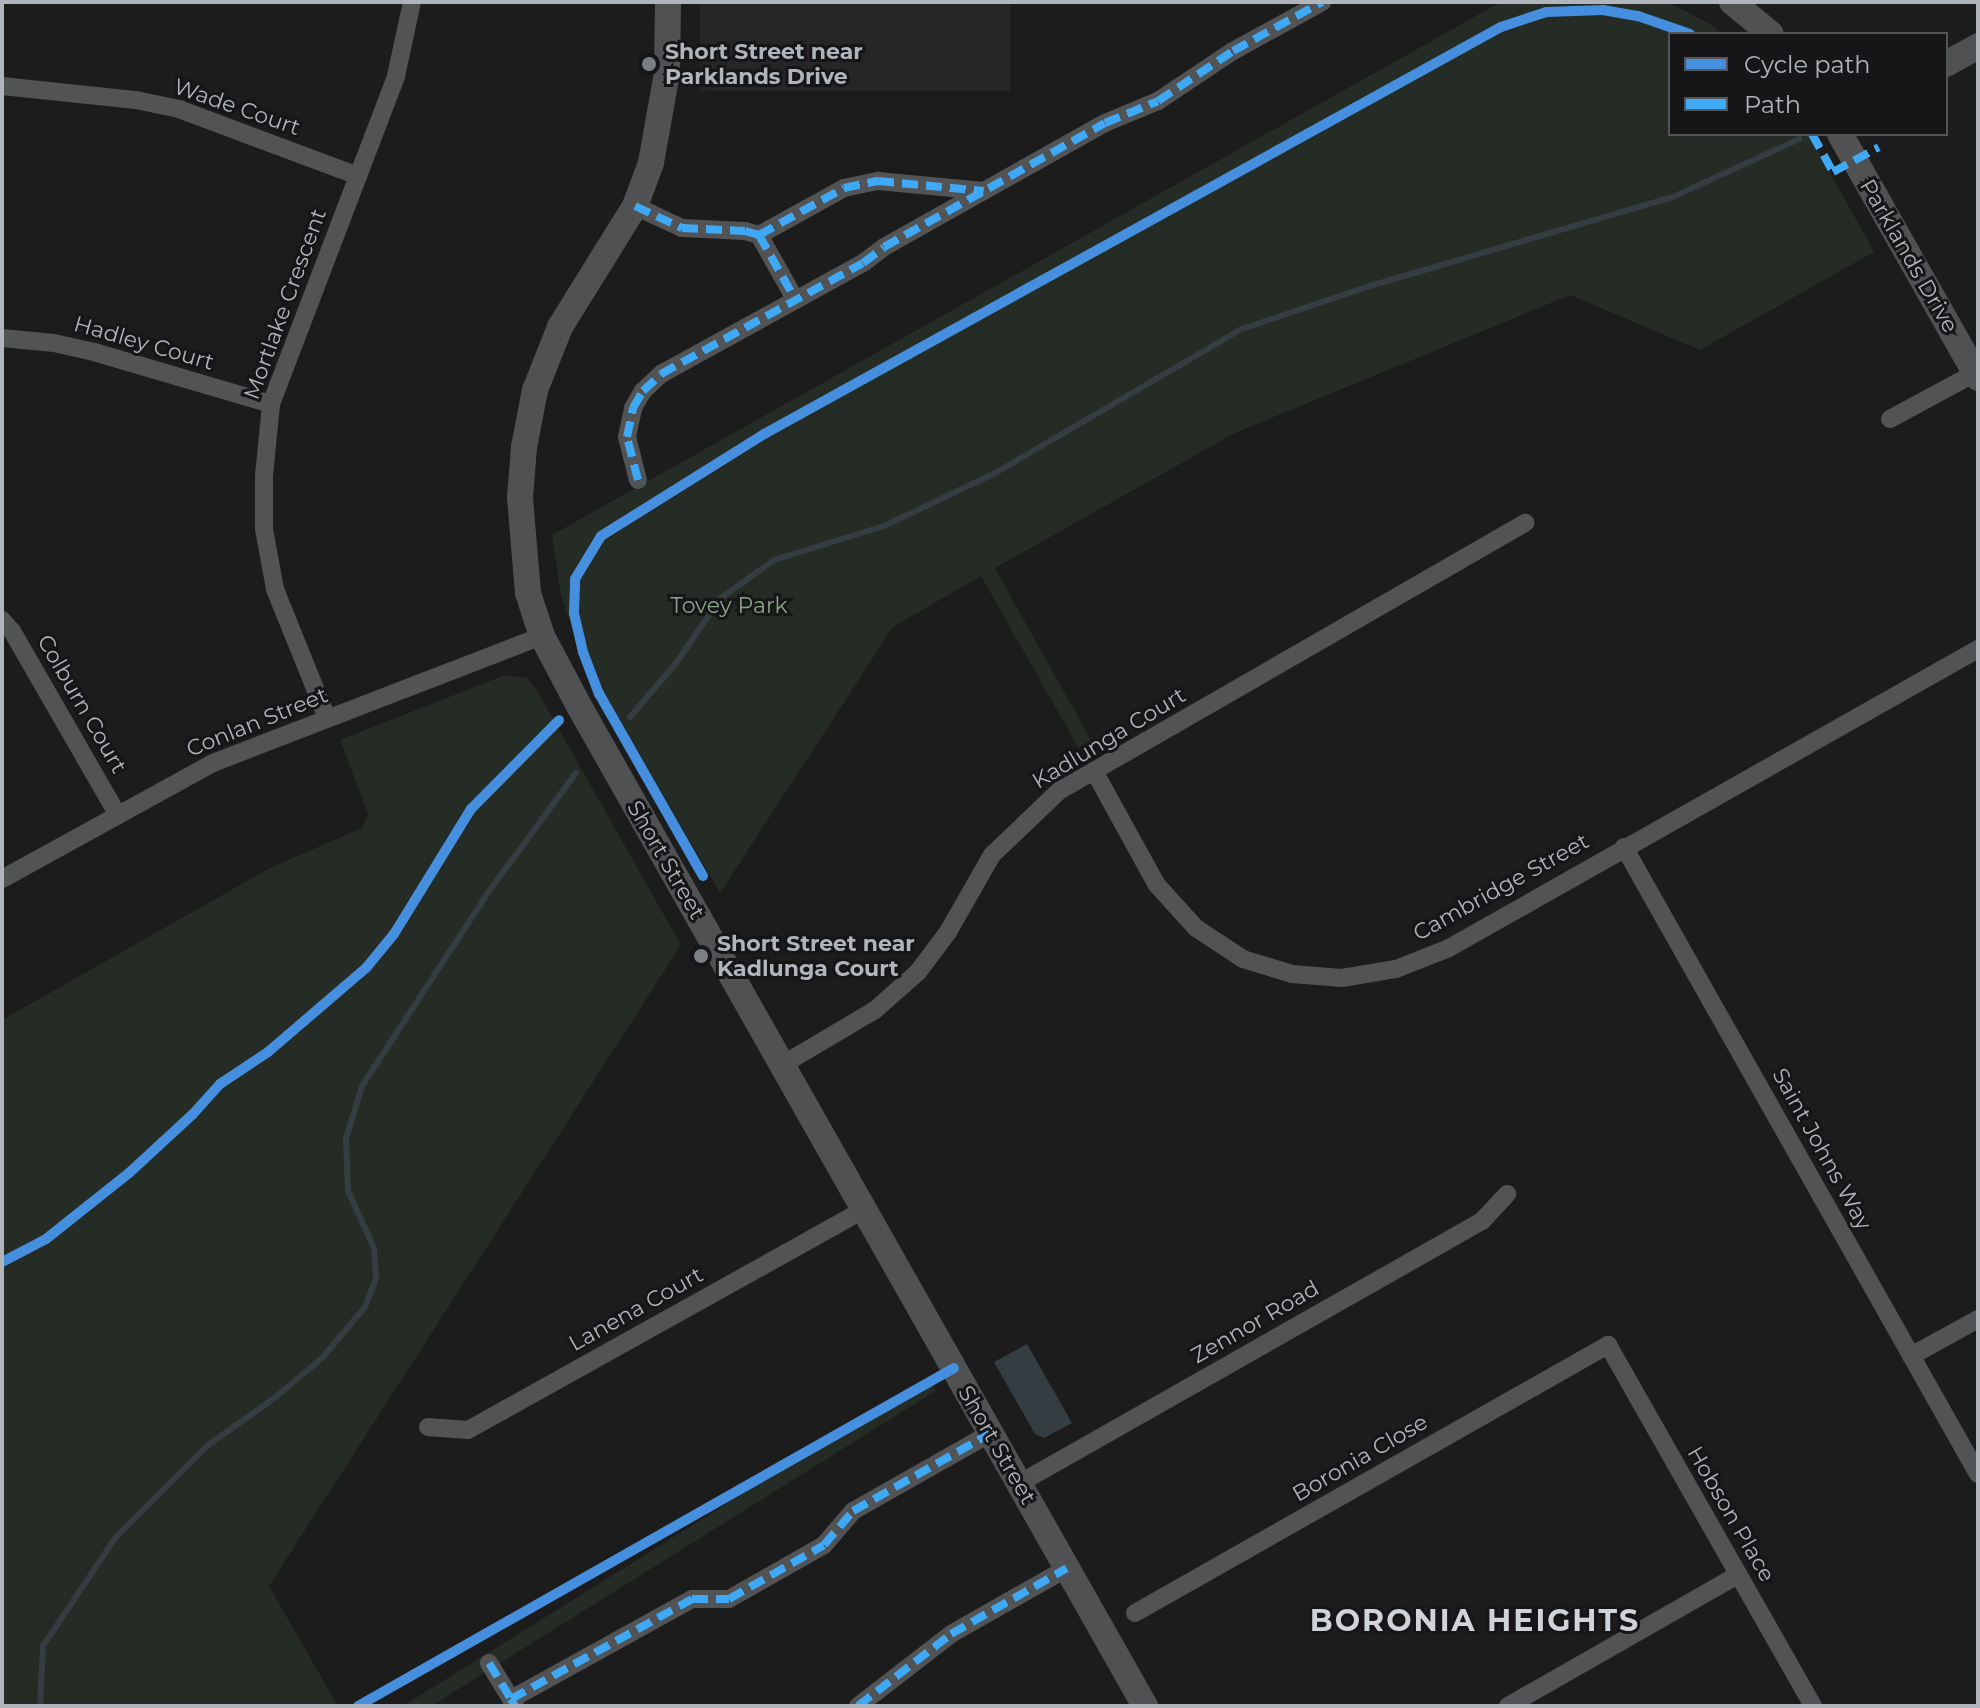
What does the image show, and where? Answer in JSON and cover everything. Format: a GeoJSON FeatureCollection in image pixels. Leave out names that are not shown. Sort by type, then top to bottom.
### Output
{"type":"FeatureCollection","features":[{"type":"Feature","properties":{"kind":"street","name":"Mortlake Crescent"},"geometry":{"type":"LineString","coordinates":[[327,718],[275,589],[264,529],[264,476],[271,404],[396,76],[412,2]]}},
{"type":"Feature","properties":{"kind":"street","name":"Short Street"},"geometry":{"type":"LineString","coordinates":[[668,2],[663,113],[651,163],[635,206],[560,327],[535,390],[524,447],[520,498],[528,593],[542,636],[1145,1706]]}},
{"type":"Feature","properties":{"kind":"street"},"geometry":{"type":"LineString","coordinates":[[638,480],[627,437],[633,408],[643,391],[683,360],[1105,123],[1149,107],[1233,51],[1322,2]]}},
{"type":"Feature","properties":{"kind":"street"},"geometry":{"type":"LineString","coordinates":[[1732,2],[1769,32]]}},
{"type":"Feature","properties":{"kind":"street"},"geometry":{"type":"LineString","coordinates":[[1948,63],[1978,46]]}},
{"type":"Feature","properties":{"kind":"street","name":"Wade Court"},"geometry":{"type":"LineString","coordinates":[[2,86],[136,100],[179,109],[358,176]]}},
{"type":"Feature","properties":{"kind":"street","name":"Parklands Drive"},"geometry":{"type":"LineString","coordinates":[[1841,136],[1977,375]]}},
{"type":"Feature","properties":{"kind":"street"},"geometry":{"type":"LineString","coordinates":[[635,206],[682,228],[759,235],[844,188],[878,181],[984,191]]}},
{"type":"Feature","properties":{"kind":"street"},"geometry":{"type":"LineString","coordinates":[[759,235],[795,299]]}},
{"type":"Feature","properties":{"kind":"street","name":"Hadley Court"},"geometry":{"type":"LineString","coordinates":[[2,338],[54,343],[94,352],[271,404]]}},
{"type":"Feature","properties":{"kind":"street"},"geometry":{"type":"LineString","coordinates":[[1890,419],[1977,375]]}},
{"type":"Feature","properties":{"kind":"street","name":"Kadlunga Court"},"geometry":{"type":"LineString","coordinates":[[782,1065],[875,1010],[918,972],[948,932],[992,855],[1059,791],[1525,523]]}},
{"type":"Feature","properties":{"kind":"street","name":"Colburn Court"},"geometry":{"type":"LineString","coordinates":[[2,620],[12,631],[118,815]]}},
{"type":"Feature","properties":{"kind":"street","name":"Conlan Street"},"geometry":{"type":"LineString","coordinates":[[2,879],[213,763],[542,636]]}},
{"type":"Feature","properties":{"kind":"street","name":"Cambridge Street"},"geometry":{"type":"LineString","coordinates":[[1094,771],[1157,885],[1196,928],[1243,959],[1292,974],[1342,978],[1396,969],[1449,948],[1978,649]]}},
{"type":"Feature","properties":{"kind":"street","name":"Saint Johns Way"},"geometry":{"type":"LineString","coordinates":[[1624,847],[1978,1474]]}},
{"type":"Feature","properties":{"kind":"street","name":"Zennor Road"},"geometry":{"type":"LineString","coordinates":[[1020,1483],[1482,1221],[1507,1194]]}},
{"type":"Feature","properties":{"kind":"street","name":"Lanena Court"},"geometry":{"type":"LineString","coordinates":[[428,1427],[468,1430],[863,1210]]}},
{"type":"Feature","properties":{"kind":"street"},"geometry":{"type":"LineString","coordinates":[[1911,1356],[1978,1319]]}},
{"type":"Feature","properties":{"kind":"street","name":"Hobson Place"},"geometry":{"type":"LineString","coordinates":[[1608,1345],[1813,1706]]}},
{"type":"Feature","properties":{"kind":"street","name":"Boronia Close"},"geometry":{"type":"LineString","coordinates":[[1135,1613],[1608,1345]]}},
{"type":"Feature","properties":{"kind":"street"},"geometry":{"type":"LineString","coordinates":[[489,1663],[513,1702],[692,1599],[729,1599],[824,1545],[853,1511],[991,1433]]}},
{"type":"Feature","properties":{"kind":"street"},"geometry":{"type":"LineString","coordinates":[[858,1706],[951,1634],[1067,1568]]}},
{"type":"Feature","properties":{"kind":"street"},"geometry":{"type":"LineString","coordinates":[[1508,1706],[1738,1575]]}},
{"type":"Feature","properties":{"kind":"shaded area"},"geometry":{"type":"Polygon","coordinates":[[[700,2],[1010,2],[1010,91],[700,91],[700,2]]]}},
{"type":"Feature","properties":{"kind":"shaded area"},"geometry":{"type":"Polygon","coordinates":[[[1027,1344],[1072,1423],[1044,1438],[1035,1434],[994,1362],[1027,1344]]]}},
{"type":"Feature","properties":{"kind":"green space","name":"Tovey Park"},"geometry":{"type":"Polygon","coordinates":[[[1501,2],[1668,2],[1710,24],[1720,32],[1668,32],[1668,136],[1810,136],[1874,252],[1700,350],[1570,295],[1235,433],[995,568],[1092,742],[1079,749],[981,576],[893,627],[720,893],[583,657],[561,596],[552,535],[1501,2]]]}},
{"type":"Feature","properties":{"kind":"green space"},"geometry":{"type":"Polygon","coordinates":[[[505,675],[527,678],[536,689],[681,945],[269,1586],[338,1706],[2,1706],[2,1020],[272,867],[362,828],[368,814],[340,740],[505,675]]]}},
{"type":"Feature","properties":{"kind":"green space"},"geometry":{"type":"Polygon","coordinates":[[[928,1378],[936,1391],[431,1706],[403,1706],[928,1378]]]}},
{"type":"Feature","properties":{"kind":"waterway"},"geometry":{"type":"LineString","coordinates":[[630,717],[676,663],[721,598],[774,560],[884,526],[997,472],[1242,329],[1370,286],[1673,197],[1799,139]]}},
{"type":"Feature","properties":{"kind":"waterway"},"geometry":{"type":"LineString","coordinates":[[40,1706],[43,1646],[116,1537],[207,1446],[277,1396],[323,1357],[365,1307],[376,1278],[374,1248],[348,1191],[346,1138],[362,1086],[487,894],[576,773]]}},
{"type":"Feature","properties":{"kind":"marked path"},"geometry":{"type":"LineString","coordinates":[[638,480],[627,437],[633,408],[643,391],[661,374],[863,263],[884,247],[1105,123],[1158,101],[1233,51],[1322,2]]}},
{"type":"Feature","properties":{"kind":"marked path"},"geometry":{"type":"LineString","coordinates":[[1813,136],[1833,172],[1879,147]]}},
{"type":"Feature","properties":{"kind":"marked path"},"geometry":{"type":"LineString","coordinates":[[759,235],[844,188],[878,181],[984,191]]}},
{"type":"Feature","properties":{"kind":"marked path"},"geometry":{"type":"LineString","coordinates":[[635,206],[682,228],[745,231],[759,235],[795,299]]}},
{"type":"Feature","properties":{"kind":"marked path"},"geometry":{"type":"LineString","coordinates":[[515,1706],[511,1699],[692,1599],[729,1599],[824,1545],[853,1511],[991,1433]]}},
{"type":"Feature","properties":{"kind":"marked path"},"geometry":{"type":"LineString","coordinates":[[858,1706],[951,1634],[1067,1568]]}},
{"type":"Feature","properties":{"kind":"marked path"},"geometry":{"type":"LineString","coordinates":[[489,1663],[511,1699]]}},
{"type":"Feature","properties":{"kind":"cycle path"},"geometry":{"type":"LineString","coordinates":[[703,876],[599,694],[583,652],[574,613],[575,579],[601,536],[764,434],[1501,27],[1546,12],[1603,10],[1638,16],[1684,32]]}},
{"type":"Feature","properties":{"kind":"cycle path"},"geometry":{"type":"LineString","coordinates":[[2,1262],[46,1239],[129,1173],[193,1114],[220,1084],[268,1052],[366,968],[394,934],[471,809],[559,720]]}},
{"type":"Feature","properties":{"kind":"cycle path"},"geometry":{"type":"LineString","coordinates":[[358,1706],[954,1368]]}},
{"type":"Feature","properties":{"kind":"place","name":"Short Street near Parklands Drive"},"geometry":{"type":"Point","coordinates":[649,64]}},
{"type":"Feature","properties":{"kind":"place","name":"Short Street near Kadlunga Court"},"geometry":{"type":"Point","coordinates":[701,956]}},
{"type":"Feature","properties":{"kind":"district","name":"BORONIA HEIGHTS"},"geometry":{"type":"Point","coordinates":[1475,1621]}}]}
